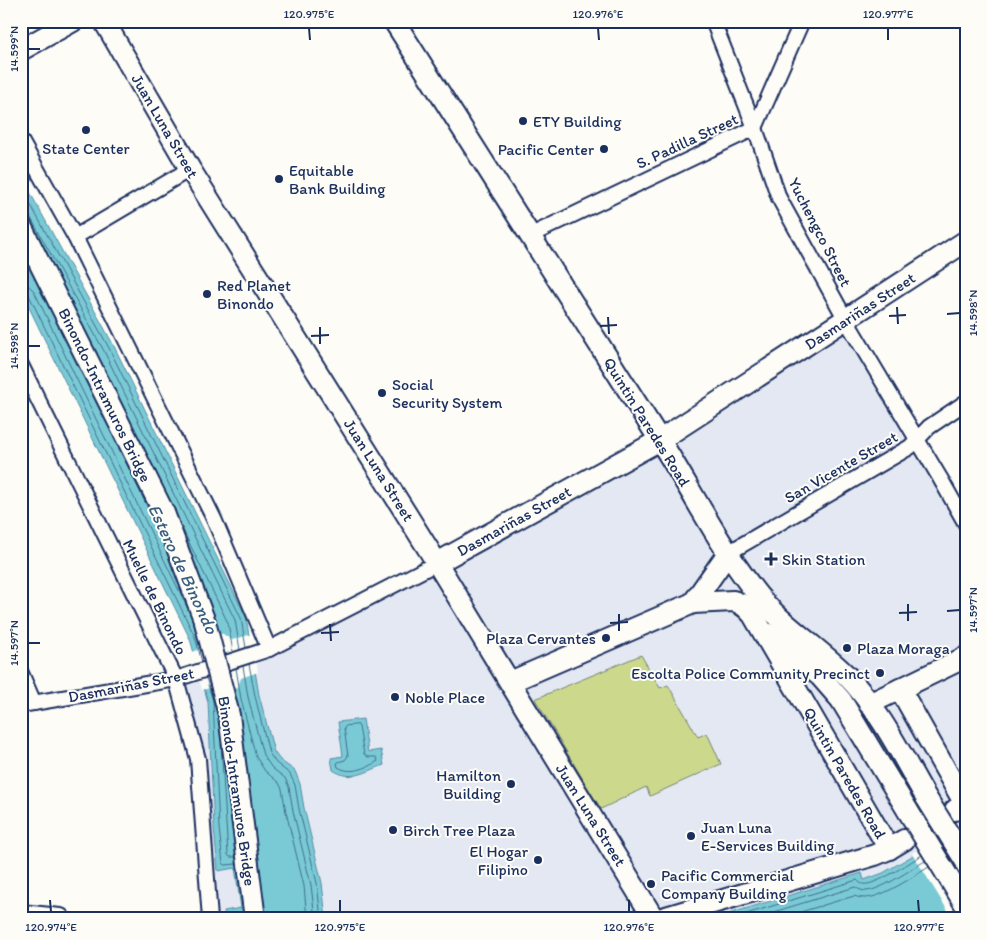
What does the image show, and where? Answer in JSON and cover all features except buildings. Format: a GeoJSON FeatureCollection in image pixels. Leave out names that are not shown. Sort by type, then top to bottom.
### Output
{"type":"FeatureCollection","features":[{"type":"Feature","properties":{"kind":"main road"},"geometry":{"type":"LineString","coordinates":[[21,50],[73,21]]}},
{"type":"Feature","properties":{"kind":"main road","name":"Juan Luna Street"},"geometry":{"type":"LineString","coordinates":[[104,21],[190,169],[437,563],[654,919]]}},
{"type":"Feature","properties":{"kind":"main road","name":"Quintin Paredes Road"},"geometry":{"type":"LineString","coordinates":[[394,21],[660,440],[728,553],[753,589],[770,608],[847,676],[863,694],[966,862]]}},
{"type":"Feature","properties":{"kind":"main road","name":"Binondo-Intramuros Bridge"},"geometry":{"type":"LineString","coordinates":[[21,226],[164,514],[206,622],[229,715],[255,919]]}},
{"type":"Feature","properties":{"kind":"main road","name":"Dasmariñas Street"},"geometry":{"type":"LineString","coordinates":[[437,563],[660,440],[966,241]]}},
{"type":"Feature","properties":{"kind":"main road"},"geometry":{"type":"LineString","coordinates":[[693,603],[728,553]]}},
{"type":"Feature","properties":{"kind":"main road"},"geometry":{"type":"LineString","coordinates":[[510,682],[693,603],[733,601],[749,610],[757,623]]}},
{"type":"Feature","properties":{"kind":"main road","name":"Quintin Paredes Road"},"geometry":{"type":"LineString","coordinates":[[757,623],[820,676],[841,700],[966,906]]}},
{"type":"Feature","properties":{"kind":"main road","name":"Quintin Paredes Road"},"geometry":{"type":"LineString","coordinates":[[659,919],[859,860],[897,845],[757,623]]}},
{"type":"Feature","properties":{"kind":"main road"},"geometry":{"type":"LineString","coordinates":[[869,704],[966,657]]}},
{"type":"Feature","properties":{"kind":"main road"},"geometry":{"type":"LineString","coordinates":[[900,689],[962,806]]}},
{"type":"Feature","properties":{"kind":"main road"},"geometry":{"type":"LineString","coordinates":[[21,915],[60,919]]}},
{"type":"Feature","properties":{"kind":"street","name":"Yuchengco Street"},"geometry":{"type":"LineString","coordinates":[[713,21],[756,128],[779,198],[846,320],[966,524]]}},
{"type":"Feature","properties":{"kind":"street","name":"S. Padilla Street"},"geometry":{"type":"LineString","coordinates":[[529,236],[756,128],[802,21]]}},
{"type":"Feature","properties":{"kind":"street"},"geometry":{"type":"LineString","coordinates":[[21,141],[75,237],[214,519],[269,648]]}},
{"type":"Feature","properties":{"kind":"street"},"geometry":{"type":"LineString","coordinates":[[75,237],[190,169]]}},
{"type":"Feature","properties":{"kind":"street","name":"Muelle de Binondo"},"geometry":{"type":"LineString","coordinates":[[21,365],[176,679],[198,759],[210,919]]}},
{"type":"Feature","properties":{"kind":"street","name":"San Vicente Street"},"geometry":{"type":"LineString","coordinates":[[728,553],[910,447],[929,427],[966,402]]}},
{"type":"Feature","properties":{"kind":"street","name":"Dasmariñas Street"},"geometry":{"type":"LineString","coordinates":[[28,704],[176,679],[269,648],[437,563]]}},
{"type":"Feature","properties":{"kind":"street"},"geometry":{"type":"LineString","coordinates":[[21,673],[28,704]]}},
{"type":"Feature","properties":{"kind":"shaded area"},"geometry":{"type":"Polygon","coordinates":[[[846,320],[966,524],[966,824],[883,873],[864,880],[861,874],[712,919],[210,919],[198,759],[176,679],[254,653],[437,563],[846,320]]]}},
{"type":"Feature","properties":{"kind":"green space"},"geometry":{"type":"Polygon","coordinates":[[[641,655],[660,688],[668,685],[698,737],[707,733],[721,764],[650,796],[646,787],[601,809],[535,699],[641,655]]]}},
{"type":"Feature","properties":{"kind":"water","name":"Estero de Binondo"},"geometry":{"type":"Polygon","coordinates":[[[21,176],[114,346],[246,617],[259,695],[274,752],[280,760],[295,771],[300,784],[322,883],[326,919],[225,919],[224,911],[241,908],[235,868],[218,871],[208,702],[190,639],[21,291],[21,176]]]}},
{"type":"Feature","properties":{"kind":"water"},"geometry":{"type":"Polygon","coordinates":[[[363,719],[368,752],[381,750],[384,765],[358,775],[340,774],[333,770],[331,758],[343,756],[338,722],[363,719]]]}},
{"type":"Feature","properties":{"kind":"water"},"geometry":{"type":"Polygon","coordinates":[[[966,824],[966,919],[712,919],[862,873],[864,880],[883,873],[966,824]]]}},
{"type":"Feature","properties":{"kind":"pier"},"geometry":{"type":"Polygon","coordinates":[[[217,633],[223,634],[232,640],[252,634],[258,672],[241,678],[238,687],[230,694],[214,692],[210,688],[202,690],[192,652],[201,649],[202,644],[217,633]]]}},
{"type":"Feature","properties":{"kind":"pier"},"geometry":{"type":"Polygon","coordinates":[[[962,823],[966,828],[966,919],[953,919],[912,853],[962,823]]]}},
{"type":"Feature","properties":{"kind":"place","name":"ETY Building"},"geometry":{"type":"Point","coordinates":[523,121]}},
{"type":"Feature","properties":{"kind":"place","name":"State Center"},"geometry":{"type":"Point","coordinates":[86,130]}},
{"type":"Feature","properties":{"kind":"place","name":"Pacific Center"},"geometry":{"type":"Point","coordinates":[604,149]}},
{"type":"Feature","properties":{"kind":"place","name":"Equitable Bank Building"},"geometry":{"type":"Point","coordinates":[279,179]}},
{"type":"Feature","properties":{"kind":"place","name":"Red Planet Binondo"},"geometry":{"type":"Point","coordinates":[207,294]}},
{"type":"Feature","properties":{"kind":"place","name":"Social Security System"},"geometry":{"type":"Point","coordinates":[382,393]}},
{"type":"Feature","properties":{"kind":"place","name":"Skin Station"},"geometry":{"type":"Point","coordinates":[771,559]}},
{"type":"Feature","properties":{"kind":"place","name":"Plaza Cervantes"},"geometry":{"type":"Point","coordinates":[606,638]}},
{"type":"Feature","properties":{"kind":"place","name":"Plaza Moraga"},"geometry":{"type":"Point","coordinates":[847,648]}},
{"type":"Feature","properties":{"kind":"place","name":"Escolta Police Community Precinct"},"geometry":{"type":"Point","coordinates":[880,673]}},
{"type":"Feature","properties":{"kind":"place","name":"Noble Place"},"geometry":{"type":"Point","coordinates":[395,697]}},
{"type":"Feature","properties":{"kind":"place","name":"Hamilton Building"},"geometry":{"type":"Point","coordinates":[511,784]}},
{"type":"Feature","properties":{"kind":"place","name":"Birch Tree Plaza"},"geometry":{"type":"Point","coordinates":[393,830]}},
{"type":"Feature","properties":{"kind":"place","name":"Juan Luna E-Services Building"},"geometry":{"type":"Point","coordinates":[691,836]}},
{"type":"Feature","properties":{"kind":"place","name":"El Hogar Filipino"},"geometry":{"type":"Point","coordinates":[538,860]}},
{"type":"Feature","properties":{"kind":"place","name":"Pacific Commercial Company Building"},"geometry":{"type":"Point","coordinates":[651,884]}}]}
